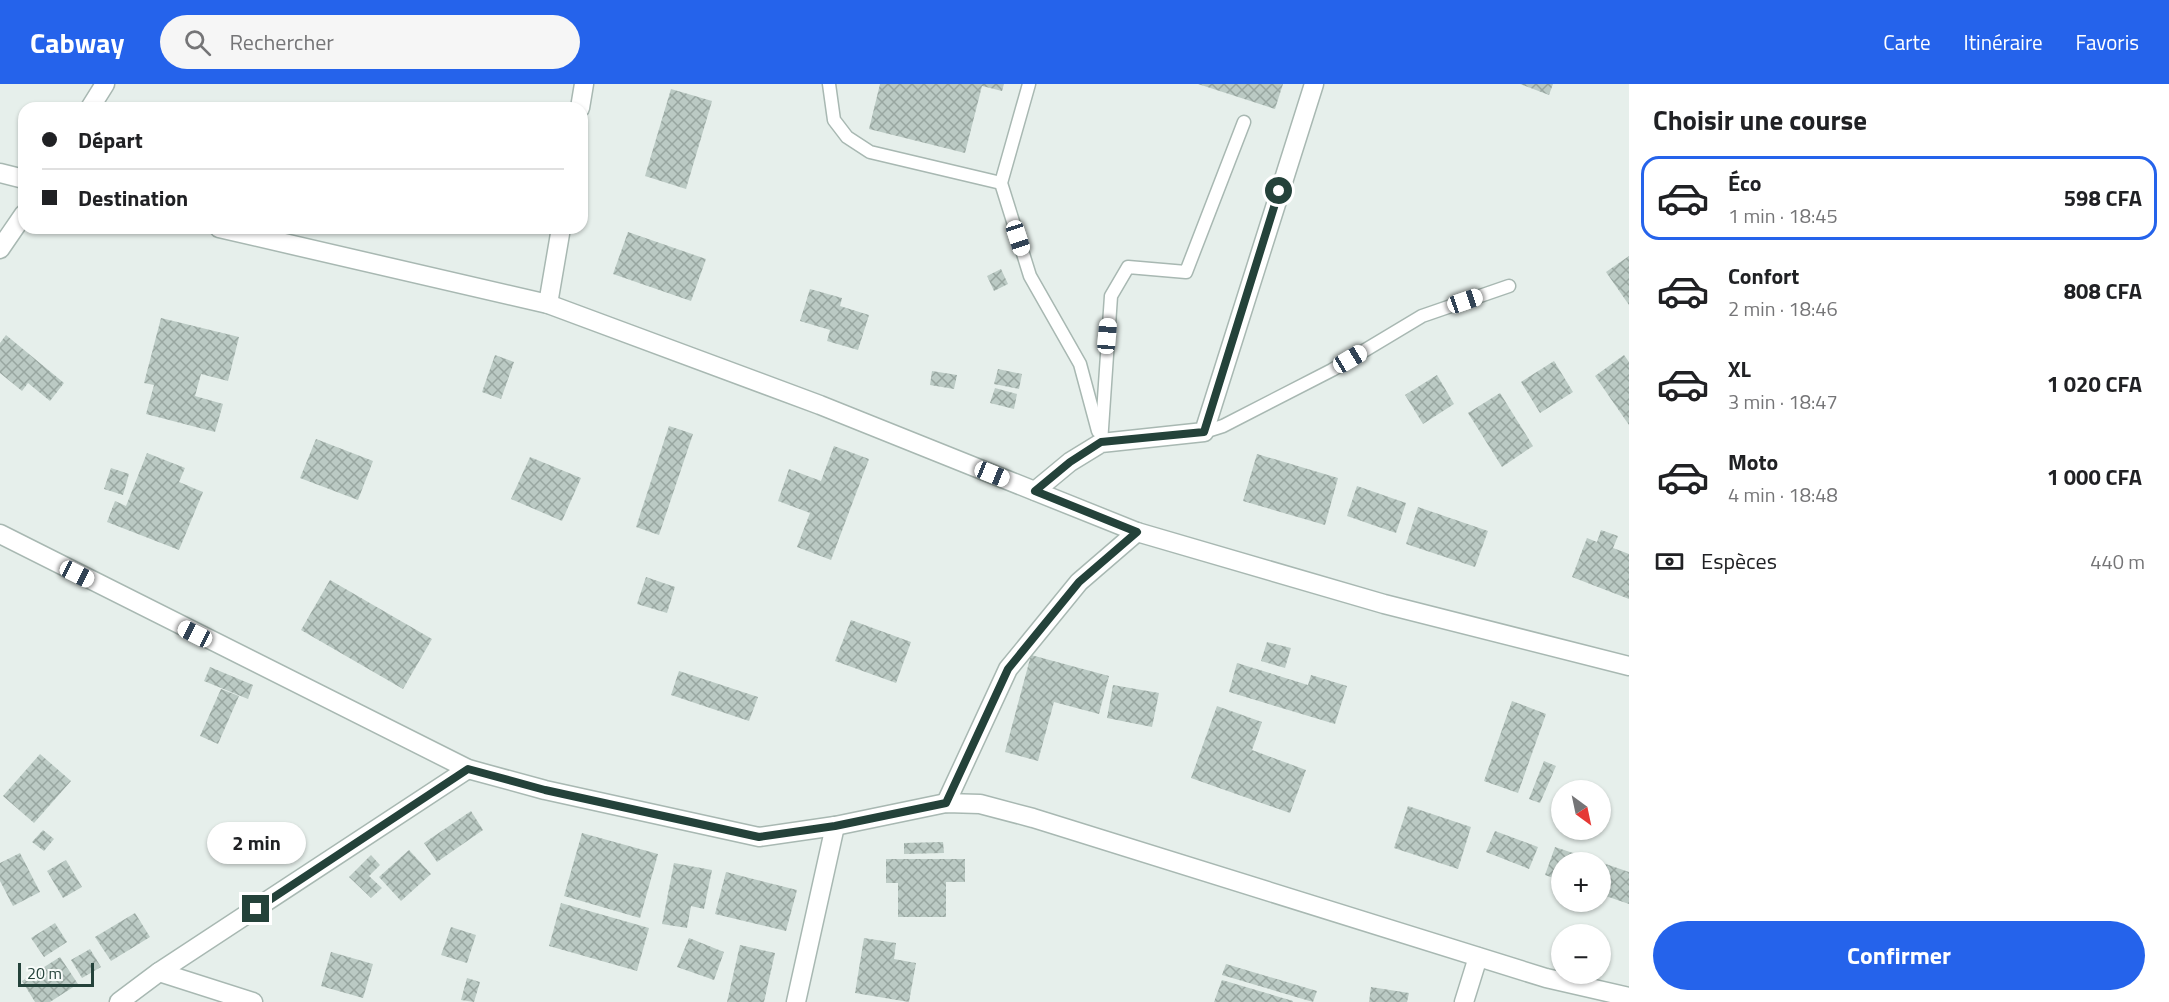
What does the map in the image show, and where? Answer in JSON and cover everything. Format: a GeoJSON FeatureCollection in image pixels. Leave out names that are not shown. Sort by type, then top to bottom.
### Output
{"type":"FeatureCollection","features":[{"type":"Feature","properties":{"kind":"street"},"geometry":{"type":"LineString","coordinates":[[94,102],[105,84]]}},
{"type":"Feature","properties":{"kind":"street"},"geometry":{"type":"LineString","coordinates":[[581,102],[584,84]]}},
{"type":"Feature","properties":{"kind":"street"},"geometry":{"type":"LineString","coordinates":[[1035,491],[1070,462],[1101,442],[1204,432],[1314,84]]}},
{"type":"Feature","properties":{"kind":"street"},"geometry":{"type":"LineString","coordinates":[[0,173],[18,178]]}},
{"type":"Feature","properties":{"kind":"street"},"geometry":{"type":"LineString","coordinates":[[0,249],[18,223]]}},
{"type":"Feature","properties":{"kind":"street"},"geometry":{"type":"LineString","coordinates":[[245,234],[548,304],[820,405],[1137,532],[1384,604],[1629,666]]}},
{"type":"Feature","properties":{"kind":"street"},"geometry":{"type":"LineString","coordinates":[[548,304],[560,234]]}},
{"type":"Feature","properties":{"kind":"street"},"geometry":{"type":"LineString","coordinates":[[946,803],[1008,669],[1079,582],[1137,532]]}},
{"type":"Feature","properties":{"kind":"street"},"geometry":{"type":"LineString","coordinates":[[0,534],[468,769],[545,790],[759,837],[835,826],[946,803],[980,804],[1034,818],[1546,978],[1629,997]]}},
{"type":"Feature","properties":{"kind":"street"},"geometry":{"type":"LineString","coordinates":[[119,1002],[159,972],[468,769]]}},
{"type":"Feature","properties":{"kind":"street"},"geometry":{"type":"LineString","coordinates":[[796,1002],[835,826]]}},
{"type":"Feature","properties":{"kind":"street"},"geometry":{"type":"LineString","coordinates":[[1464,1002],[1478,957]]}},
{"type":"Feature","properties":{"kind":"street"},"geometry":{"type":"LineString","coordinates":[[159,972],[253,1002]]}},
{"type":"Feature","properties":{"kind":"lane"},"geometry":{"type":"LineString","coordinates":[[829,84],[834,120],[847,137],[870,152],[1001,183]]}},
{"type":"Feature","properties":{"kind":"lane"},"geometry":{"type":"LineString","coordinates":[[1029,84],[1001,183],[1030,276],[1080,364],[1101,442]]}},
{"type":"Feature","properties":{"kind":"lane"},"geometry":{"type":"LineString","coordinates":[[1101,442],[1105,356],[1111,296],[1128,267],[1186,272],[1244,122]]}},
{"type":"Feature","properties":{"kind":"lane"},"geometry":{"type":"LineString","coordinates":[[1204,432],[1224,426],[1332,370],[1422,316],[1509,286]]}},
{"type":"Feature","properties":{"kind":"building"},"geometry":{"type":"Polygon","coordinates":[[[880,84],[1004,84],[1002,91],[982,86],[965,153],[869,129],[880,84]]]}},
{"type":"Feature","properties":{"kind":"building"},"geometry":{"type":"Polygon","coordinates":[[[1198,84],[1283,84],[1275,109],[1198,84]]]}},
{"type":"Feature","properties":{"kind":"building"},"geometry":{"type":"Polygon","coordinates":[[[1520,84],[1553,84],[1549,95],[1520,84]]]}},
{"type":"Feature","properties":{"kind":"building"},"geometry":{"type":"Polygon","coordinates":[[[671,89],[712,101],[686,189],[645,176],[671,89]]]}},
{"type":"Feature","properties":{"kind":"building"},"geometry":{"type":"Polygon","coordinates":[[[628,232],[706,259],[691,301],[613,274],[628,232]]]}},
{"type":"Feature","properties":{"kind":"building"},"geometry":{"type":"Polygon","coordinates":[[[1629,256],[1629,305],[1606,272],[1629,256]]]}},
{"type":"Feature","properties":{"kind":"building"},"geometry":{"type":"Polygon","coordinates":[[[1001,269],[1008,284],[994,291],[987,276],[1001,269]]]}},
{"type":"Feature","properties":{"kind":"building"},"geometry":{"type":"Polygon","coordinates":[[[810,289],[842,298],[840,306],[869,315],[858,350],[827,341],[830,330],[800,321],[810,289]]]}},
{"type":"Feature","properties":{"kind":"building"},"geometry":{"type":"Polygon","coordinates":[[[161,318],[239,337],[228,381],[201,374],[195,396],[223,404],[215,432],[146,414],[154,385],[144,383],[161,318]]]}},
{"type":"Feature","properties":{"kind":"building"},"geometry":{"type":"Polygon","coordinates":[[[6,335],[64,383],[50,401],[28,383],[22,391],[0,373],[0,343],[6,335]]]}},
{"type":"Feature","properties":{"kind":"building"},"geometry":{"type":"Polygon","coordinates":[[[495,355],[514,362],[501,399],[482,392],[495,355]]]}},
{"type":"Feature","properties":{"kind":"building"},"geometry":{"type":"Polygon","coordinates":[[[1624,355],[1629,362],[1629,425],[1595,376],[1624,355]]]}},
{"type":"Feature","properties":{"kind":"building"},"geometry":{"type":"Polygon","coordinates":[[[1554,361],[1573,392],[1540,413],[1521,382],[1554,361]]]}},
{"type":"Feature","properties":{"kind":"building"},"geometry":{"type":"Polygon","coordinates":[[[998,369],[1022,374],[1019,389],[994,384],[998,369]]]}},
{"type":"Feature","properties":{"kind":"building"},"geometry":{"type":"Polygon","coordinates":[[[932,371],[957,375],[954,389],[930,385],[932,371]]]}},
{"type":"Feature","properties":{"kind":"building"},"geometry":{"type":"Polygon","coordinates":[[[1437,375],[1454,404],[1423,424],[1405,395],[1437,375]]]}},
{"type":"Feature","properties":{"kind":"building"},"geometry":{"type":"Polygon","coordinates":[[[995,388],[1017,394],[1014,409],[990,403],[995,388]]]}},
{"type":"Feature","properties":{"kind":"building"},"geometry":{"type":"Polygon","coordinates":[[[1500,393],[1533,446],[1502,467],[1468,413],[1500,393]]]}},
{"type":"Feature","properties":{"kind":"building"},"geometry":{"type":"Polygon","coordinates":[[[669,426],[693,434],[659,535],[636,527],[669,426]]]}},
{"type":"Feature","properties":{"kind":"building"},"geometry":{"type":"Polygon","coordinates":[[[316,439],[373,461],[358,500],[300,478],[316,439]]]}},
{"type":"Feature","properties":{"kind":"building"},"geometry":{"type":"Polygon","coordinates":[[[834,446],[869,459],[831,560],[797,547],[810,513],[778,501],[789,469],[821,481],[834,446]]]}},
{"type":"Feature","properties":{"kind":"building"},"geometry":{"type":"Polygon","coordinates":[[[147,453],[185,468],[179,482],[203,492],[179,550],[107,522],[115,501],[126,506],[147,453]]]}},
{"type":"Feature","properties":{"kind":"building"},"geometry":{"type":"Polygon","coordinates":[[[1257,454],[1338,478],[1325,525],[1243,501],[1257,454]]]}},
{"type":"Feature","properties":{"kind":"building"},"geometry":{"type":"Polygon","coordinates":[[[530,457],[581,478],[562,521],[511,499],[530,457]]]}},
{"type":"Feature","properties":{"kind":"building"},"geometry":{"type":"Polygon","coordinates":[[[111,468],[129,474],[123,495],[104,489],[111,468]]]}},
{"type":"Feature","properties":{"kind":"building"},"geometry":{"type":"Polygon","coordinates":[[[1357,486],[1406,503],[1396,533],[1347,516],[1357,486]]]}},
{"type":"Feature","properties":{"kind":"building"},"geometry":{"type":"Polygon","coordinates":[[[1418,507],[1488,531],[1475,567],[1406,544],[1418,507]]]}},
{"type":"Feature","properties":{"kind":"building"},"geometry":{"type":"Polygon","coordinates":[[[1601,530],[1618,536],[1613,548],[1629,554],[1629,599],[1572,577],[1587,538],[1597,542],[1601,530]]]}},
{"type":"Feature","properties":{"kind":"building"},"geometry":{"type":"Polygon","coordinates":[[[646,577],[675,587],[667,613],[637,604],[646,577]]]}},
{"type":"Feature","properties":{"kind":"building"},"geometry":{"type":"Polygon","coordinates":[[[330,580],[432,639],[403,689],[301,630],[330,580]]]}},
{"type":"Feature","properties":{"kind":"building"},"geometry":{"type":"Polygon","coordinates":[[[851,620],[911,642],[896,683],[835,661],[851,620]]]}},
{"type":"Feature","properties":{"kind":"building"},"geometry":{"type":"Polygon","coordinates":[[[1267,642],[1291,648],[1285,668],[1261,661],[1267,642]]]}},
{"type":"Feature","properties":{"kind":"building"},"geometry":{"type":"Polygon","coordinates":[[[1031,655],[1109,676],[1099,714],[1054,702],[1038,761],[1005,752],[1031,655]]]}},
{"type":"Feature","properties":{"kind":"building"},"geometry":{"type":"Polygon","coordinates":[[[1237,663],[1308,685],[1311,675],[1347,686],[1335,724],[1229,692],[1237,663]]]}},
{"type":"Feature","properties":{"kind":"building"},"geometry":{"type":"Polygon","coordinates":[[[210,667],[253,685],[248,699],[204,681],[210,667]]]}},
{"type":"Feature","properties":{"kind":"building"},"geometry":{"type":"Polygon","coordinates":[[[679,671],[758,697],[749,721],[671,695],[679,671]]]}},
{"type":"Feature","properties":{"kind":"building"},"geometry":{"type":"Polygon","coordinates":[[[1113,685],[1159,693],[1152,727],[1107,718],[1113,685]]]}},
{"type":"Feature","properties":{"kind":"building"},"geometry":{"type":"Polygon","coordinates":[[[221,689],[239,696],[218,744],[200,736],[221,689]]]}},
{"type":"Feature","properties":{"kind":"building"},"geometry":{"type":"Polygon","coordinates":[[[1512,701],[1546,714],[1518,793],[1484,781],[1512,701]]]}},
{"type":"Feature","properties":{"kind":"building"},"geometry":{"type":"Polygon","coordinates":[[[1217,706],[1262,722],[1252,750],[1306,770],[1290,813],[1191,778],[1217,706]]]}},
{"type":"Feature","properties":{"kind":"building"},"geometry":{"type":"Polygon","coordinates":[[[40,754],[71,781],[34,823],[3,796],[40,754]]]}},
{"type":"Feature","properties":{"kind":"building"},"geometry":{"type":"Polygon","coordinates":[[[1544,761],[1556,766],[1540,803],[1529,799],[1544,761]]]}},
{"type":"Feature","properties":{"kind":"building"},"geometry":{"type":"Polygon","coordinates":[[[1408,806],[1471,827],[1458,869],[1394,848],[1408,806]]]}},
{"type":"Feature","properties":{"kind":"building"},"geometry":{"type":"Polygon","coordinates":[[[471,811],[483,830],[437,862],[424,843],[471,811]]]}},
{"type":"Feature","properties":{"kind":"building"},"geometry":{"type":"Polygon","coordinates":[[[43,830],[54,839],[44,851],[32,842],[43,830]]]}},
{"type":"Feature","properties":{"kind":"building"},"geometry":{"type":"Polygon","coordinates":[[[1495,831],[1538,847],[1529,869],[1486,852],[1495,831]]]}},
{"type":"Feature","properties":{"kind":"building"},"geometry":{"type":"Polygon","coordinates":[[[582,833],[658,854],[640,918],[564,896],[582,833]]]}},
{"type":"Feature","properties":{"kind":"building"},"geometry":{"type":"Polygon","coordinates":[[[943,842],[944,853],[904,854],[904,843],[943,842]]]}},
{"type":"Feature","properties":{"kind":"building"},"geometry":{"type":"Polygon","coordinates":[[[1555,847],[1570,852],[1553,852],[1555,847]]]}},
{"type":"Feature","properties":{"kind":"building"},"geometry":{"type":"Polygon","coordinates":[[[409,850],[431,874],[401,901],[379,877],[409,850]]]}},
{"type":"Feature","properties":{"kind":"building"},"geometry":{"type":"Polygon","coordinates":[[[20,853],[40,892],[13,906],[0,881],[0,863],[20,853]]]}},
{"type":"Feature","properties":{"kind":"building"},"geometry":{"type":"Polygon","coordinates":[[[371,855],[380,865],[369,876],[382,888],[371,898],[349,877],[371,855]]]}},
{"type":"Feature","properties":{"kind":"building"},"geometry":{"type":"Polygon","coordinates":[[[1551,858],[1551,877],[1545,875],[1551,858]]]}},
{"type":"Feature","properties":{"kind":"building"},"geometry":{"type":"Polygon","coordinates":[[[886,859],[965,859],[965,882],[946,882],[946,917],[898,917],[898,883],[886,883],[886,859]]]}},
{"type":"Feature","properties":{"kind":"building"},"geometry":{"type":"Polygon","coordinates":[[[66,860],[82,887],[63,898],[47,871],[66,860]]]}},
{"type":"Feature","properties":{"kind":"building"},"geometry":{"type":"Polygon","coordinates":[[[674,863],[712,870],[704,909],[691,906],[687,928],[662,924],[674,863]]]}},
{"type":"Feature","properties":{"kind":"building"},"geometry":{"type":"Polygon","coordinates":[[[1611,866],[1629,872],[1629,904],[1611,898],[1611,866]]]}},
{"type":"Feature","properties":{"kind":"building"},"geometry":{"type":"Polygon","coordinates":[[[726,872],[797,890],[786,931],[715,914],[726,872]]]}},
{"type":"Feature","properties":{"kind":"building"},"geometry":{"type":"Polygon","coordinates":[[[561,903],[649,928],[637,971],[549,946],[561,903]]]}},
{"type":"Feature","properties":{"kind":"building"},"geometry":{"type":"Polygon","coordinates":[[[135,913],[150,937],[111,961],[95,937],[135,913]]]}},
{"type":"Feature","properties":{"kind":"building"},"geometry":{"type":"Polygon","coordinates":[[[55,923],[67,942],[44,957],[31,938],[55,923]]]}},
{"type":"Feature","properties":{"kind":"building"},"geometry":{"type":"Polygon","coordinates":[[[451,927],[476,935],[467,963],[441,955],[451,927]]]}},
{"type":"Feature","properties":{"kind":"building"},"geometry":{"type":"Polygon","coordinates":[[[689,938],[724,952],[714,980],[677,967],[689,938]]]}},
{"type":"Feature","properties":{"kind":"building"},"geometry":{"type":"Polygon","coordinates":[[[864,938],[896,943],[894,959],[916,963],[909,1002],[855,993],[864,938]]]}},
{"type":"Feature","properties":{"kind":"building"},"geometry":{"type":"Polygon","coordinates":[[[740,945],[775,953],[764,1002],[727,1002],[740,945]]]}},
{"type":"Feature","properties":{"kind":"building"},"geometry":{"type":"Polygon","coordinates":[[[90,949],[101,967],[82,978],[71,960],[90,949]]]}},
{"type":"Feature","properties":{"kind":"building"},"geometry":{"type":"Polygon","coordinates":[[[331,952],[373,964],[363,998],[321,986],[331,952]]]}},
{"type":"Feature","properties":{"kind":"building"},"geometry":{"type":"Polygon","coordinates":[[[60,957],[78,984],[50,1002],[35,1002],[22,981],[60,957]]]}},
{"type":"Feature","properties":{"kind":"building"},"geometry":{"type":"Polygon","coordinates":[[[1226,964],[1317,991],[1313,1002],[1222,975],[1226,964]]]}},
{"type":"Feature","properties":{"kind":"building"},"geometry":{"type":"Polygon","coordinates":[[[467,978],[480,982],[474,1002],[461,1000],[467,978]]]}},
{"type":"Feature","properties":{"kind":"building"},"geometry":{"type":"Polygon","coordinates":[[[1222,980],[1293,1001],[1293,1002],[1214,1002],[1222,980]]]}},
{"type":"Feature","properties":{"kind":"building"},"geometry":{"type":"Polygon","coordinates":[[[1371,987],[1409,993],[1407,1002],[1369,1002],[1371,987]]]}},
{"type":"Feature","properties":{"kind":"route"},"geometry":{"type":"LineString","coordinates":[[256,909],[468,769],[545,790],[759,837],[835,826],[946,803],[1008,669],[1079,582],[1137,532],[1035,491],[1070,462],[1101,442],[1204,432],[1279,191]]}}]}
